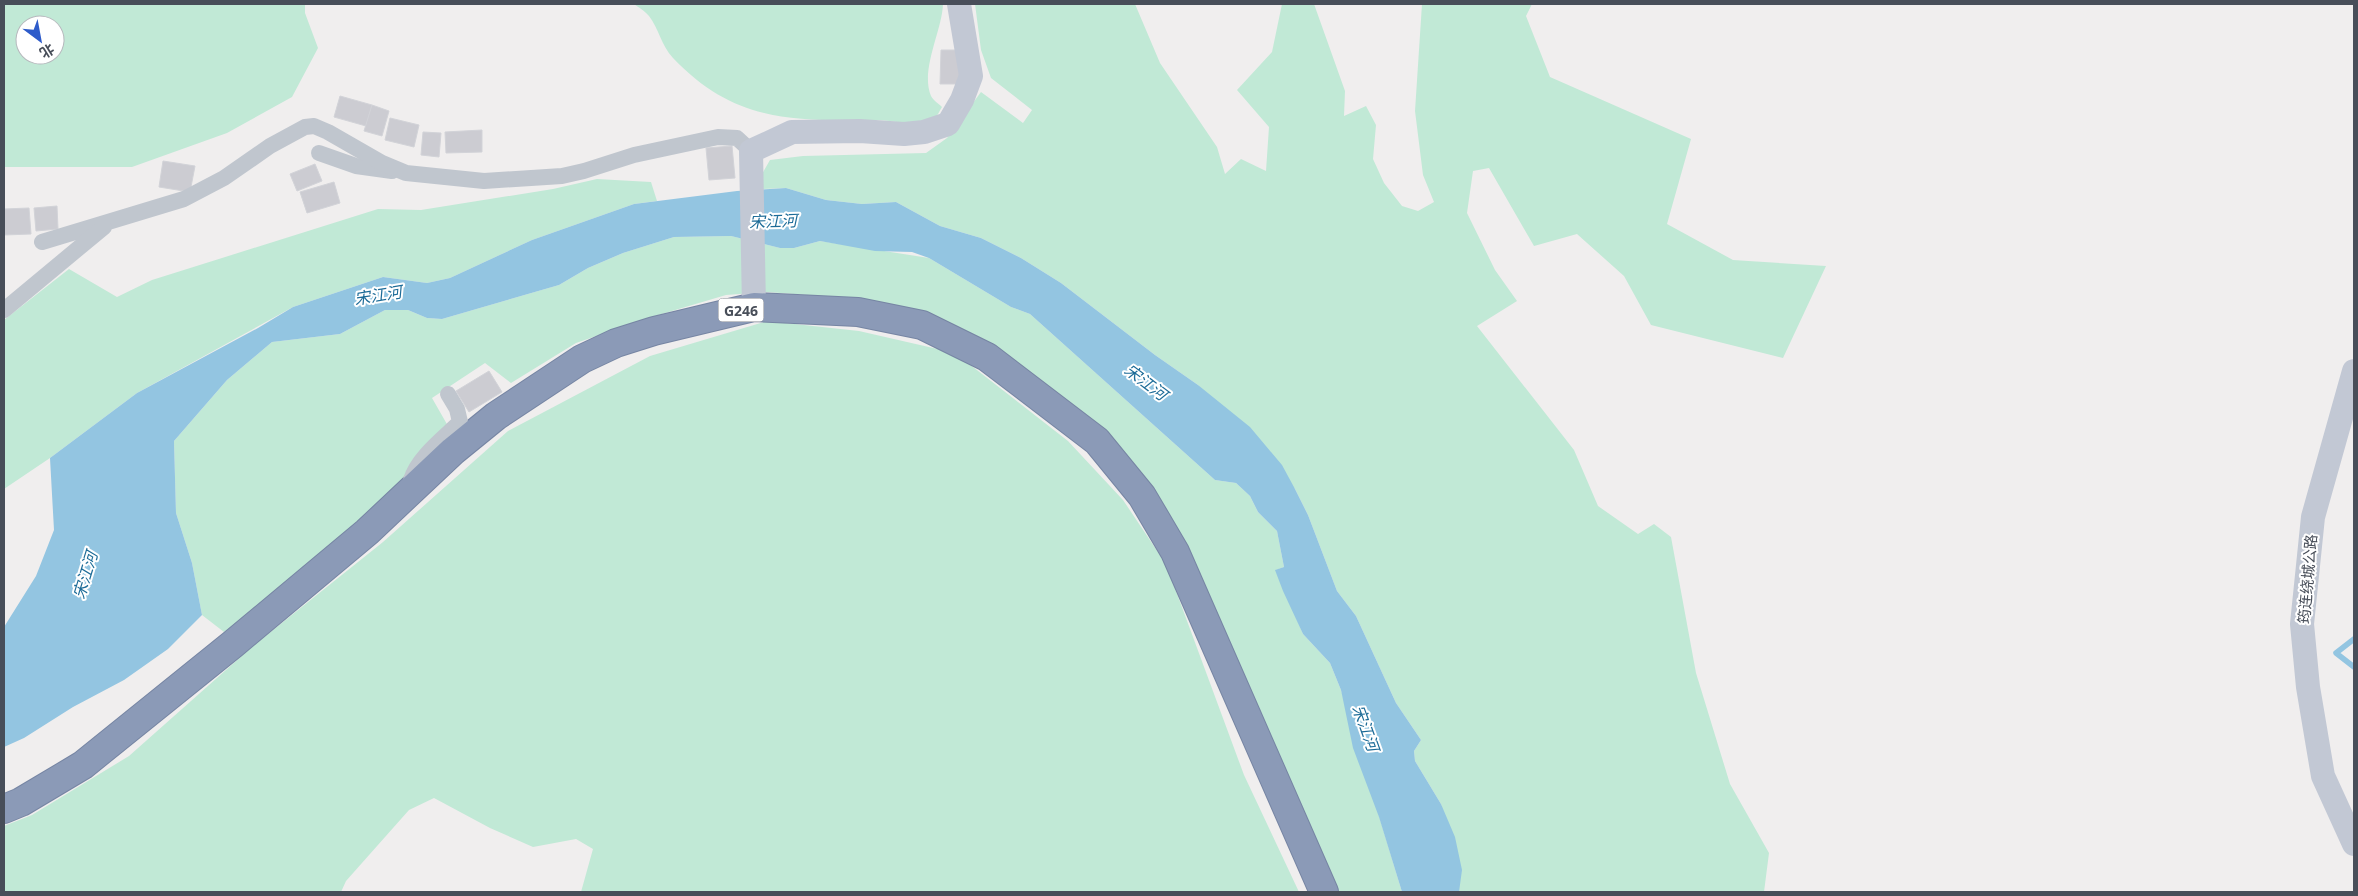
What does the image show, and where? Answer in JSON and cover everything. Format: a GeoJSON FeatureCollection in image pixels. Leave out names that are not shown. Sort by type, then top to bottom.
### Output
{"type":"FeatureCollection","features":[{"type":"Feature","properties":{"kind":"highway","name":"G246"},"geometry":{"type":"LineString","coordinates":[[4,809],[21,802],[83,765],[359,538],[408,492],[496,416],[582,359],[616,344],[654,331],[754,307],[858,312],[922,325],[987,357],[1097,441],[1142,496],[1174,552],[1324,892]]}},
{"type":"Feature","properties":{"kind":"street"},"geometry":{"type":"LineString","coordinates":[[751,150],[792,132],[860,131],[904,134],[924,132],[948,124],[962,100],[971,76],[959,4]]}},
{"type":"Feature","properties":{"kind":"street"},"geometry":{"type":"LineString","coordinates":[[42,242],[184,199],[204,190],[275,142],[305,127],[314,126],[328,132],[382,163],[401,171]]}},
{"type":"Feature","properties":{"kind":"street"},"geometry":{"type":"LineString","coordinates":[[320,152],[356,166],[484,181],[562,176],[634,155],[718,137],[737,138],[751,150],[754,307]]}},
{"type":"Feature","properties":{"kind":"street"},"geometry":{"type":"LineString","coordinates":[[4,310],[109,222]]}},
{"type":"Feature","properties":{"kind":"street","name":"筠连绕城公路"},"geometry":{"type":"LineString","coordinates":[[2354,371],[2313,517],[2302,624],[2308,687],[2323,776],[2354,844]]}},
{"type":"Feature","properties":{"kind":"street"},"geometry":{"type":"LineString","coordinates":[[408,492],[413,474],[426,456],[460,422],[457,409],[448,394]]}},
{"type":"Feature","properties":{"kind":"green space"},"geometry":{"type":"Polygon","coordinates":[[[4,4],[305,4],[305,13],[318,48],[292,97],[227,133],[132,167],[4,167],[4,4]]]}},
{"type":"Feature","properties":{"kind":"green space"},"geometry":{"type":"Polygon","coordinates":[[[634,4],[943,4],[928,74],[928,86],[931,96],[942,107],[934,119],[929,122],[914,123],[792,118],[767,114],[743,106],[719,95],[696,79],[673,58],[649,16],[634,4]]]}},
{"type":"Feature","properties":{"kind":"green space"},"geometry":{"type":"Polygon","coordinates":[[[975,4],[1135,4],[1160,63],[1217,147],[1225,174],[1241,159],[1266,171],[1269,127],[1237,90],[1272,52],[1282,4],[1314,4],[1345,91],[1344,116],[1366,106],[1376,125],[1373,159],[1384,183],[1402,206],[1418,211],[1434,202],[1423,175],[1415,111],[1422,4],[1532,4],[1526,16],[1550,77],[1691,139],[1667,224],[1733,260],[1826,266],[1783,358],[1651,325],[1624,276],[1577,234],[1534,246],[1489,168],[1473,171],[1467,213],[1495,270],[1517,301],[1477,326],[1574,450],[1598,506],[1638,534],[1654,524],[1671,537],[1696,673],[1730,784],[1769,853],[1764,892],[1459,892],[1441,804],[1415,761],[1414,751],[1421,740],[1396,703],[1356,616],[1337,591],[1308,515],[1295,489],[1198,385],[1155,355],[1061,283],[1021,258],[981,238],[940,226],[896,202],[862,204],[826,200],[786,188],[763,189],[762,174],[770,160],[803,156],[926,153],[947,138],[981,92],[1023,123],[1032,110],[991,78],[981,50],[975,4]]]}},
{"type":"Feature","properties":{"kind":"green space"},"geometry":{"type":"Polygon","coordinates":[[[597,179],[651,182],[657,201],[634,204],[532,240],[450,278],[427,283],[383,277],[293,307],[137,393],[50,458],[4,489],[4,320],[69,269],[117,297],[152,280],[378,209],[421,210],[553,189],[597,179]]]}},
{"type":"Feature","properties":{"kind":"green space"},"geometry":{"type":"Polygon","coordinates":[[[731,236],[780,248],[794,248],[820,241],[929,258],[1011,307],[1030,314],[1215,480],[1236,483],[1250,496],[1258,512],[1277,531],[1284,567],[1276,570],[1303,634],[1330,663],[1341,690],[1402,892],[1334,892],[1212,620],[1080,416],[847,298],[767,292],[726,295],[655,316],[576,343],[511,383],[485,363],[432,398],[448,426],[403,478],[403,488],[274,596],[224,632],[202,615],[192,563],[176,513],[174,441],[227,380],[272,342],[340,334],[385,310],[408,310],[427,318],[442,319],[559,285],[588,268],[623,253],[674,237],[731,236]]]}},
{"type":"Feature","properties":{"kind":"green space"},"geometry":{"type":"Polygon","coordinates":[[[767,321],[859,331],[955,353],[1068,441],[1123,500],[1166,564],[1244,775],[1299,892],[581,892],[593,849],[576,839],[533,847],[490,828],[434,798],[409,810],[346,881],[341,892],[4,892],[4,826],[32,815],[129,756],[253,646],[383,542],[508,431],[650,356],[767,321]]]}},
{"type":"Feature","properties":{"kind":"water","name":"宋江河"},"geometry":{"type":"Polygon","coordinates":[[[786,188],[826,200],[862,204],[896,202],[940,226],[981,238],[1021,258],[1061,283],[1155,355],[1198,385],[1250,427],[1282,465],[1308,515],[1337,591],[1356,616],[1396,703],[1421,740],[1414,751],[1415,761],[1441,804],[1455,837],[1462,870],[1459,892],[1402,892],[1379,817],[1353,748],[1341,690],[1330,663],[1303,634],[1275,570],[1284,567],[1277,531],[1258,512],[1250,496],[1236,483],[1215,480],[1030,314],[1011,307],[929,258],[912,252],[875,251],[820,241],[794,248],[780,248],[731,236],[674,237],[623,253],[588,268],[559,285],[442,319],[427,318],[408,310],[385,310],[340,334],[272,342],[227,380],[174,441],[176,513],[192,563],[202,615],[168,649],[124,680],[73,707],[24,738],[4,747],[4,627],[36,576],[54,530],[50,458],[137,393],[293,307],[383,277],[427,283],[450,278],[532,240],[634,204],[737,191],[786,188]]]}},
{"type":"Feature","properties":{"kind":"building"},"geometry":{"type":"Polygon","coordinates":[[[941,50],[962,50],[961,84],[940,84],[941,50]]]}},
{"type":"Feature","properties":{"kind":"building"},"geometry":{"type":"Polygon","coordinates":[[[340,96],[372,105],[366,126],[334,117],[340,96]]]}},
{"type":"Feature","properties":{"kind":"building"},"geometry":{"type":"Polygon","coordinates":[[[372,105],[389,111],[382,136],[364,131],[372,105]]]}},
{"type":"Feature","properties":{"kind":"building"},"geometry":{"type":"Polygon","coordinates":[[[390,118],[419,125],[414,147],[385,140],[390,118]]]}},
{"type":"Feature","properties":{"kind":"building"},"geometry":{"type":"Polygon","coordinates":[[[482,130],[482,152],[446,153],[445,132],[482,130]]]}},
{"type":"Feature","properties":{"kind":"building"},"geometry":{"type":"Polygon","coordinates":[[[423,132],[441,133],[439,157],[421,155],[423,132]]]}},
{"type":"Feature","properties":{"kind":"building"},"geometry":{"type":"Polygon","coordinates":[[[732,146],[735,178],[709,180],[706,148],[732,146]]]}},
{"type":"Feature","properties":{"kind":"building"},"geometry":{"type":"Polygon","coordinates":[[[163,161],[195,166],[190,192],[159,187],[163,161]]]}},
{"type":"Feature","properties":{"kind":"building"},"geometry":{"type":"Polygon","coordinates":[[[315,164],[322,181],[297,191],[290,174],[315,164]]]}},
{"type":"Feature","properties":{"kind":"building"},"geometry":{"type":"Polygon","coordinates":[[[334,182],[340,203],[307,213],[300,192],[334,182]]]}},
{"type":"Feature","properties":{"kind":"building"},"geometry":{"type":"Polygon","coordinates":[[[57,206],[58,229],[36,231],[34,208],[57,206]]]}},
{"type":"Feature","properties":{"kind":"building"},"geometry":{"type":"Polygon","coordinates":[[[29,208],[31,234],[4,235],[4,209],[29,208]]]}},
{"type":"Feature","properties":{"kind":"building"},"geometry":{"type":"Polygon","coordinates":[[[489,371],[502,392],[469,412],[456,391],[489,371]]]}},
{"type":"Feature","properties":{"kind":"waterway"},"geometry":{"type":"LineString","coordinates":[[2354,639],[2336,653],[2354,667]]}}]}
